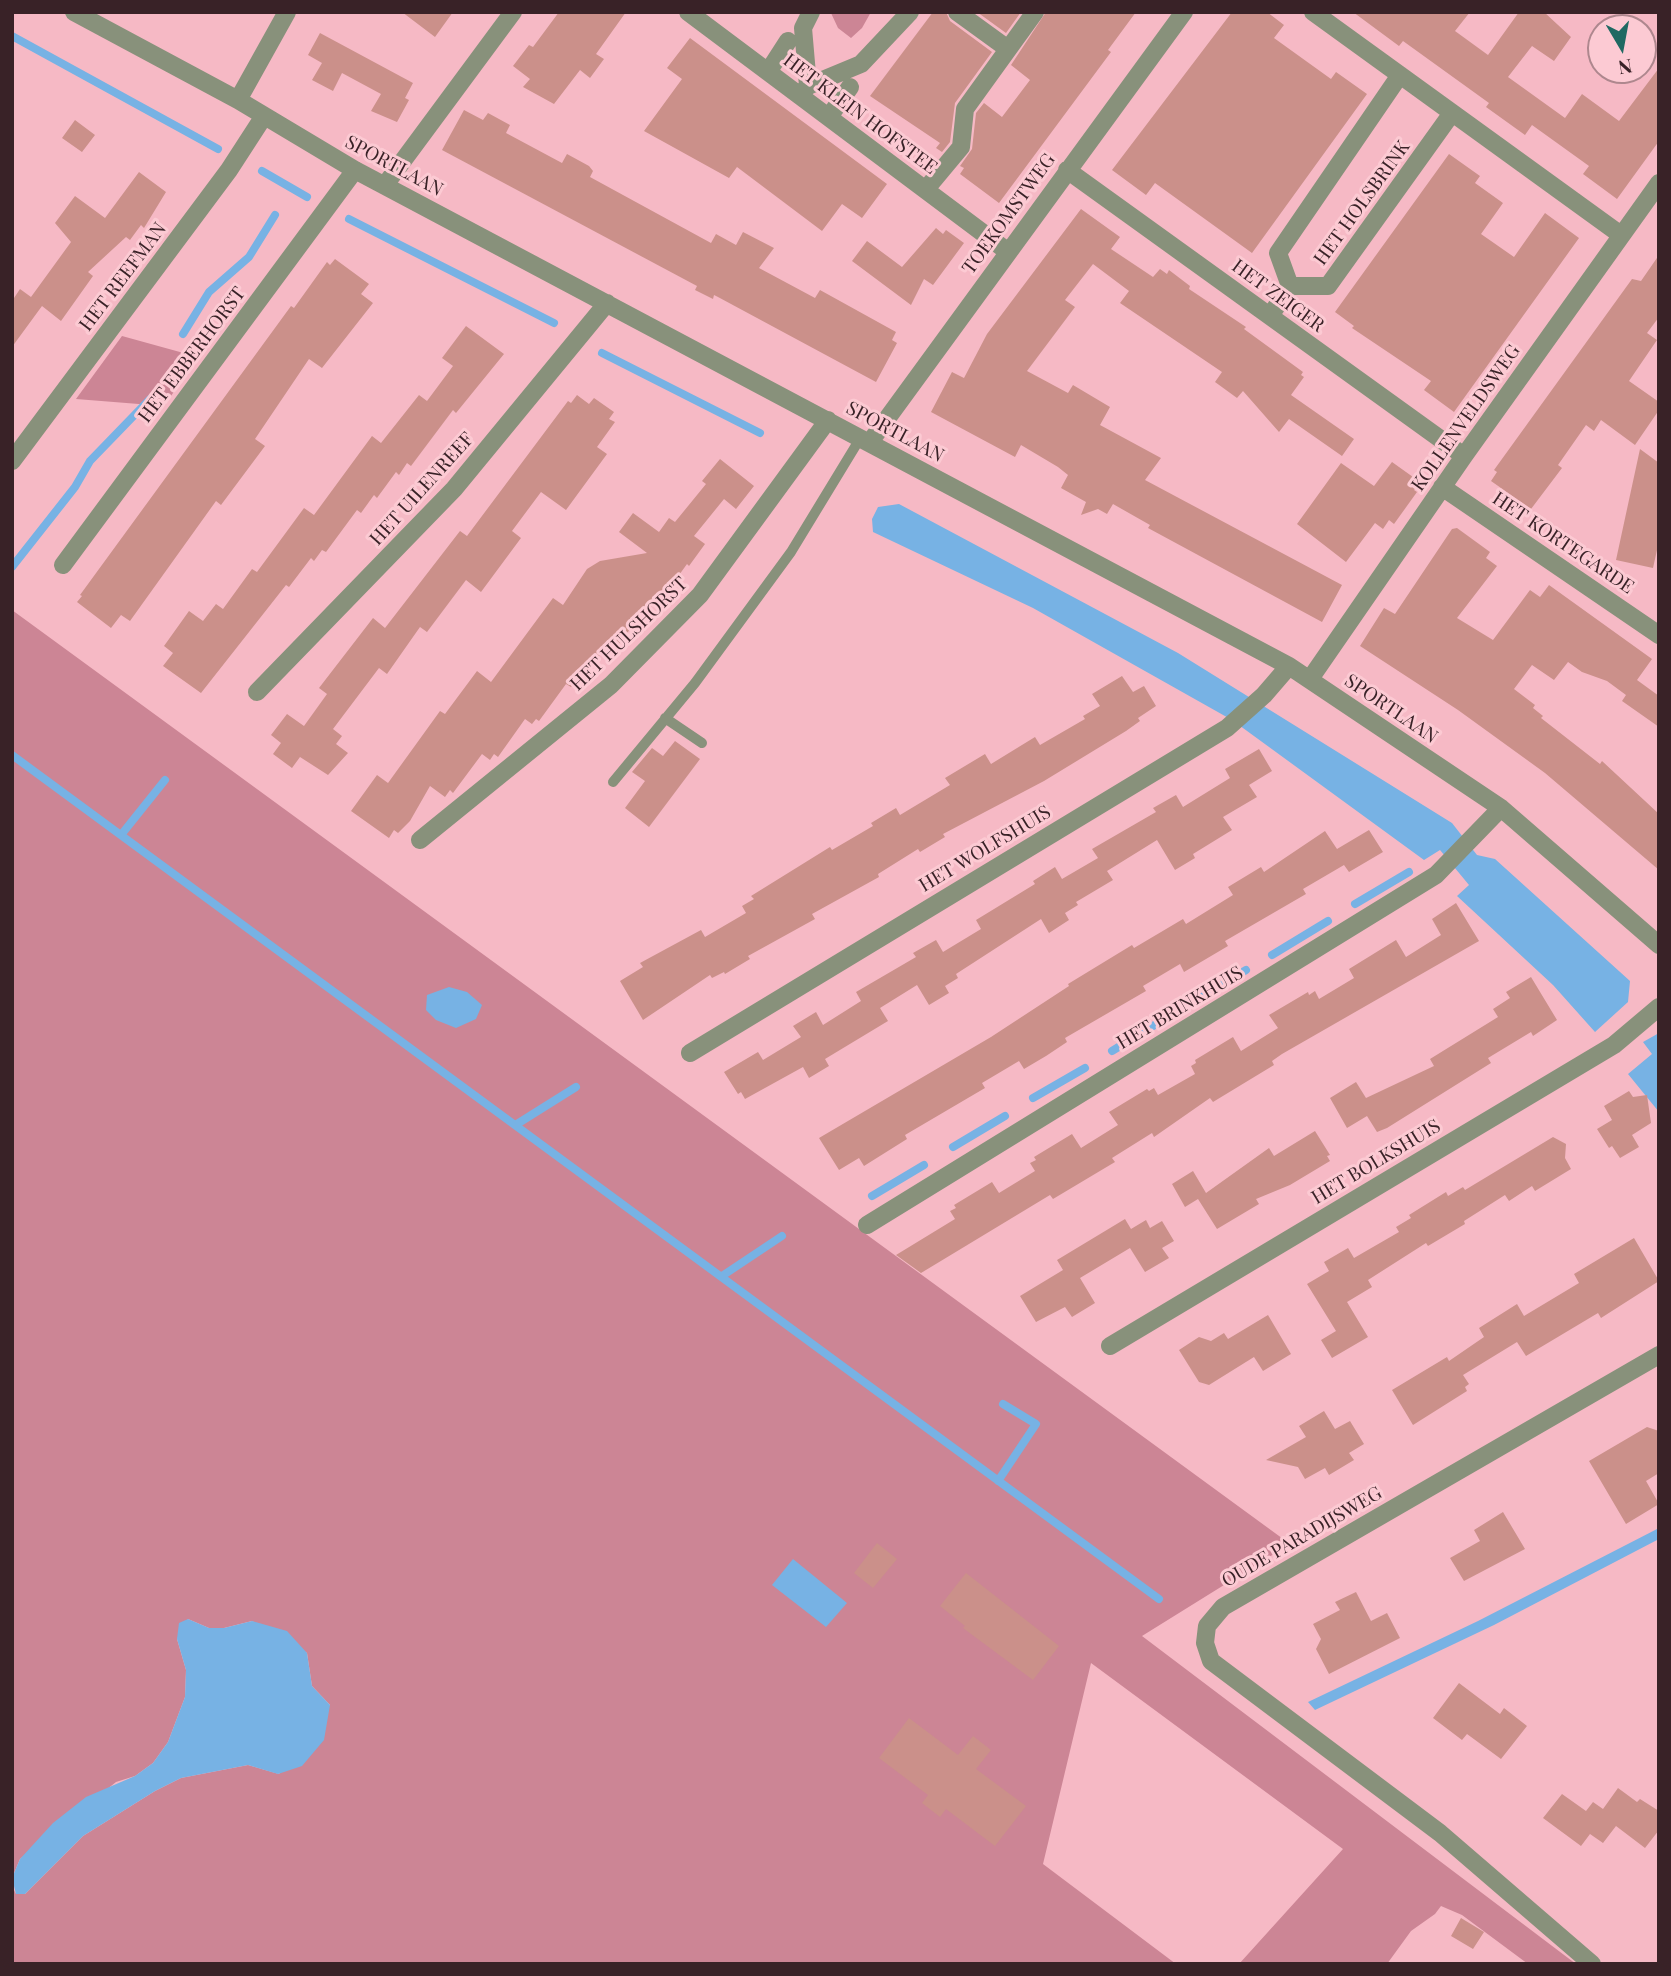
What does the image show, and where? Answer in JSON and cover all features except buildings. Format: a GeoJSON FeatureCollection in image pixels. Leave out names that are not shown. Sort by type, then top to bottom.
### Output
{"type":"FeatureCollection","features":[{"type":"Feature","properties":{"kind":"street","name":"SPORTLAAN"},"geometry":{"type":"LineString","coordinates":[[74,12],[238,100],[355,170],[1289,666],[1501,808],[1659,945]]}},
{"type":"Feature","properties":{"kind":"street"},"geometry":{"type":"LineString","coordinates":[[238,100],[287,12]]}},
{"type":"Feature","properties":{"kind":"street"},"geometry":{"type":"LineString","coordinates":[[385,185],[513,12]]}},
{"type":"Feature","properties":{"kind":"street","name":"HET KLEIN HOFSTEE"},"geometry":{"type":"LineString","coordinates":[[688,12],[768,72],[804,90],[829,117],[1007,251]]}},
{"type":"Feature","properties":{"kind":"street"},"geometry":{"type":"LineString","coordinates":[[829,117],[856,77],[909,12]]}},
{"type":"Feature","properties":{"kind":"street"},"geometry":{"type":"LineString","coordinates":[[957,12],[1008,49]]}},
{"type":"Feature","properties":{"kind":"street"},"geometry":{"type":"LineString","coordinates":[[926,189],[961,147],[965,109],[1035,12]]}},
{"type":"Feature","properties":{"kind":"street","name":"TOEKOMSTWEG"},"geometry":{"type":"LineString","coordinates":[[865,440],[1184,12]]}},
{"type":"Feature","properties":{"kind":"street"},"geometry":{"type":"LineString","coordinates":[[1313,12],[1621,235]]}},
{"type":"Feature","properties":{"kind":"street"},"geometry":{"type":"LineString","coordinates":[[768,72],[799,29]]}},
{"type":"Feature","properties":{"kind":"street"},"geometry":{"type":"LineString","coordinates":[[799,29],[804,90],[856,77]]}},
{"type":"Feature","properties":{"kind":"street","name":"HET HOLSBRINK"},"geometry":{"type":"LineString","coordinates":[[1401,75],[1278,253],[1290,286],[1328,286],[1452,113]]}},
{"type":"Feature","properties":{"kind":"street","name":"HET REEFMAN"},"geometry":{"type":"LineString","coordinates":[[12,461],[229,170],[264,116]]}},
{"type":"Feature","properties":{"kind":"street","name":"HET EBBERHORST"},"geometry":{"type":"LineString","coordinates":[[63,565],[355,170]]}},
{"type":"Feature","properties":{"kind":"street","name":"HET ZEIGER"},"geometry":{"type":"LineString","coordinates":[[1066,170],[1464,456]]}},
{"type":"Feature","properties":{"kind":"street","name":"KOLLENVELDSWEG"},"geometry":{"type":"LineString","coordinates":[[1310,679],[1442,487],[1659,183]]}},
{"type":"Feature","properties":{"kind":"street"},"geometry":{"type":"LineString","coordinates":[[1270,316],[1290,286]]}},
{"type":"Feature","properties":{"kind":"street","name":"HET UILENREEF"},"geometry":{"type":"LineString","coordinates":[[257,692],[454,489],[607,303]]}},
{"type":"Feature","properties":{"kind":"street","name":"HET HULSHORST"},"geometry":{"type":"LineString","coordinates":[[420,840],[611,685],[701,595],[828,420]]}},
{"type":"Feature","properties":{"kind":"street","name":"HET KORTEGARDE"},"geometry":{"type":"LineString","coordinates":[[1442,487],[1659,635]]}},
{"type":"Feature","properties":{"kind":"street","name":"HET WOLFSHUIS"},"geometry":{"type":"LineString","coordinates":[[690,1052],[1227,727],[1264,695],[1289,666]]}},
{"type":"Feature","properties":{"kind":"street","name":"HET BRINKHUIS"},"geometry":{"type":"LineString","coordinates":[[867,1225],[1436,875],[1472,841],[1501,808]]}},
{"type":"Feature","properties":{"kind":"street","name":"HET BOLKSHUIS"},"geometry":{"type":"LineString","coordinates":[[1110,1346],[1614,1045],[1655,1010]]}},
{"type":"Feature","properties":{"kind":"street","name":"OUDE PARADIJSWEG"},"geometry":{"type":"LineString","coordinates":[[1592,1964],[1440,1833],[1211,1661],[1205,1643],[1207,1626],[1223,1607],[1659,1355]]}},
{"type":"Feature","properties":{"kind":"lane"},"geometry":{"type":"LineString","coordinates":[[613,782],[695,683],[791,552],[865,440]]}},
{"type":"Feature","properties":{"kind":"lane"},"geometry":{"type":"LineString","coordinates":[[665,718],[702,743]]}},
{"type":"Feature","properties":{"kind":"shaded area"},"geometry":{"type":"Polygon","coordinates":[[[871,12],[862,28],[851,38],[838,28],[831,13],[871,12]]]}},
{"type":"Feature","properties":{"kind":"shaded area"},"geometry":{"type":"Polygon","coordinates":[[[122,336],[198,357],[164,406],[76,399],[122,336]]]}},
{"type":"Feature","properties":{"kind":"shaded area"},"geometry":{"type":"Polygon","coordinates":[[[12,610],[1290,1544],[1142,1636],[1576,1964],[1528,1964],[1462,1915],[1441,1906],[1435,1914],[1411,1931],[1387,1964],[1239,1964],[1343,1849],[1091,1663],[1043,1864],[1176,1964],[12,1964],[12,1886],[16,1894],[25,1894],[83,1836],[181,1778],[248,1765],[279,1774],[330,1705],[312,1686],[307,1653],[252,1621],[224,1628],[209,1628],[188,1619],[177,1639],[186,1670],[185,1697],[168,1742],[153,1763],[135,1776],[116,1782],[20,1859],[12,1878],[12,610]]]}},
{"type":"Feature","properties":{"kind":"water"},"geometry":{"type":"Polygon","coordinates":[[[899,504],[1178,653],[1452,823],[1477,855],[1495,859],[1630,981],[1628,1002],[1595,1032],[1553,985],[1457,896],[1469,885],[1440,850],[1424,860],[1232,720],[1033,608],[873,532],[872,519],[878,507],[899,504]]]}},
{"type":"Feature","properties":{"kind":"water"},"geometry":{"type":"Polygon","coordinates":[[[449,987],[467,992],[482,1005],[476,1019],[456,1028],[436,1020],[426,1010],[427,995],[449,987]]]}},
{"type":"Feature","properties":{"kind":"water"},"geometry":{"type":"Polygon","coordinates":[[[1659,1033],[1659,1112],[1628,1074],[1652,1054],[1643,1042],[1659,1033]]]}},
{"type":"Feature","properties":{"kind":"water"},"geometry":{"type":"Polygon","coordinates":[[[1659,1528],[1659,1539],[1494,1625],[1315,1710],[1308,1702],[1478,1621],[1659,1528]]]}},
{"type":"Feature","properties":{"kind":"water"},"geometry":{"type":"Polygon","coordinates":[[[793,1559],[847,1603],[826,1627],[772,1585],[793,1559]]]}},
{"type":"Feature","properties":{"kind":"water"},"geometry":{"type":"Polygon","coordinates":[[[188,1619],[209,1628],[224,1628],[252,1621],[287,1631],[307,1653],[312,1686],[330,1705],[324,1740],[302,1766],[278,1774],[248,1765],[181,1778],[155,1791],[83,1836],[25,1894],[16,1894],[12,1878],[20,1859],[53,1823],[86,1797],[135,1776],[153,1763],[168,1742],[185,1697],[186,1670],[177,1639],[179,1623],[188,1619]]]}},
{"type":"Feature","properties":{"kind":"waterway"},"geometry":{"type":"LineString","coordinates":[[12,36],[218,149]]}},
{"type":"Feature","properties":{"kind":"waterway"},"geometry":{"type":"LineString","coordinates":[[262,171],[307,197]]}},
{"type":"Feature","properties":{"kind":"waterway"},"geometry":{"type":"LineString","coordinates":[[183,334],[209,292],[249,257],[275,215]]}},
{"type":"Feature","properties":{"kind":"waterway"},"geometry":{"type":"LineString","coordinates":[[349,219],[554,323]]}},
{"type":"Feature","properties":{"kind":"waterway"},"geometry":{"type":"LineString","coordinates":[[602,353],[760,433]]}},
{"type":"Feature","properties":{"kind":"waterway"},"geometry":{"type":"LineString","coordinates":[[12,567],[75,487],[90,461],[150,399]]}},
{"type":"Feature","properties":{"kind":"waterway"},"geometry":{"type":"LineString","coordinates":[[12,755],[1159,1599]]}},
{"type":"Feature","properties":{"kind":"waterway"},"geometry":{"type":"LineString","coordinates":[[121,835],[165,780]]}},
{"type":"Feature","properties":{"kind":"waterway"},"geometry":{"type":"LineString","coordinates":[[1355,904],[1409,872]]}},
{"type":"Feature","properties":{"kind":"waterway"},"geometry":{"type":"LineString","coordinates":[[1272,955],[1328,921]]}},
{"type":"Feature","properties":{"kind":"waterway"},"geometry":{"type":"LineString","coordinates":[[1194,1002],[1246,970]]}},
{"type":"Feature","properties":{"kind":"waterway"},"geometry":{"type":"LineString","coordinates":[[1112,1051],[1166,1018]]}},
{"type":"Feature","properties":{"kind":"waterway"},"geometry":{"type":"LineString","coordinates":[[1033,1098],[1085,1068]]}},
{"type":"Feature","properties":{"kind":"waterway"},"geometry":{"type":"LineString","coordinates":[[517,1124],[576,1087]]}},
{"type":"Feature","properties":{"kind":"waterway"},"geometry":{"type":"LineString","coordinates":[[953,1147],[1005,1116]]}},
{"type":"Feature","properties":{"kind":"waterway"},"geometry":{"type":"LineString","coordinates":[[872,1196],[924,1165]]}},
{"type":"Feature","properties":{"kind":"waterway"},"geometry":{"type":"LineString","coordinates":[[722,1276],[782,1236]]}},
{"type":"Feature","properties":{"kind":"waterway"},"geometry":{"type":"LineString","coordinates":[[998,1481],[1036,1424],[1003,1404]]}}]}
